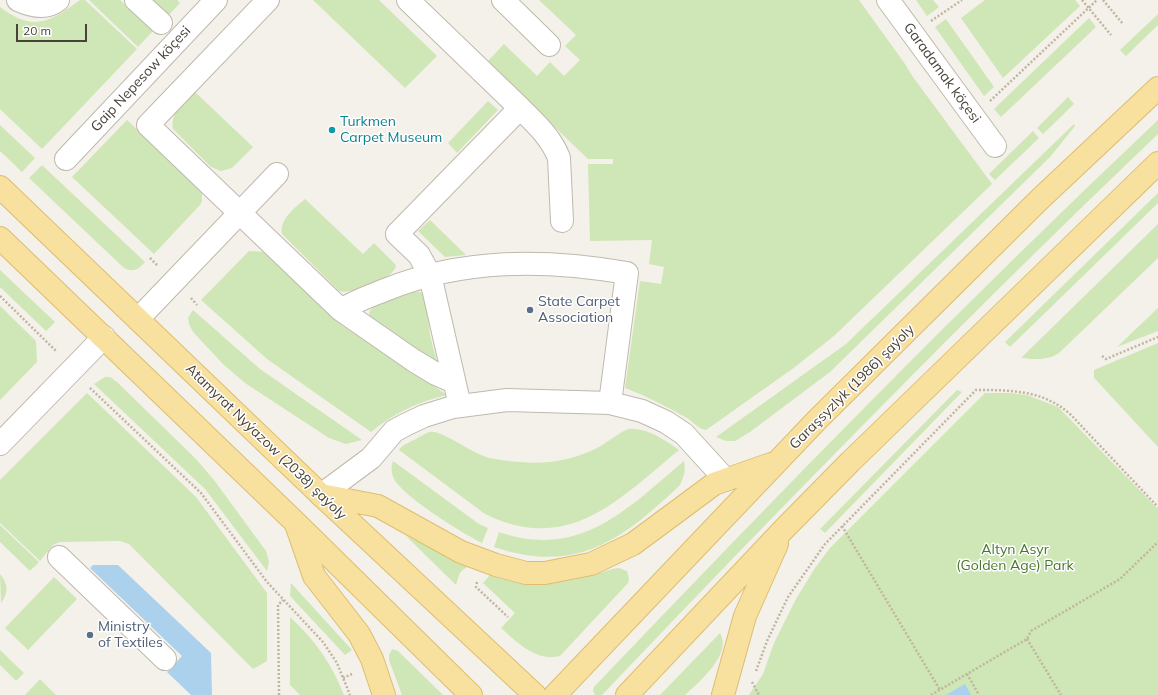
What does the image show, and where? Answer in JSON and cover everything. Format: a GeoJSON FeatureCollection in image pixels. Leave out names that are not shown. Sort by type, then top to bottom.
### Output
{"type":"FeatureCollection","features":[{"type":"Feature","properties":{"kind":"main road","name":"Garaşsyzlyk (1986) şaýoly"},"geometry":{"type":"LineString","coordinates":[[555,695],[776,462],[1040,200],[1158,88]]}},
{"type":"Feature","properties":{"kind":"main road"},"geometry":{"type":"LineString","coordinates":[[627,695],[784,529],[1081,236],[1158,163]]}},
{"type":"Feature","properties":{"kind":"main road","name":"Atamyrat Nyýazow (2038) şaýoly"},"geometry":{"type":"LineString","coordinates":[[0,187],[322,495],[535,695]]}},
{"type":"Feature","properties":{"kind":"main road"},"geometry":{"type":"LineString","coordinates":[[0,238],[104,337],[472,695]]}},
{"type":"Feature","properties":{"kind":"main road"},"geometry":{"type":"LineString","coordinates":[[322,495],[378,506],[461,552],[496,565],[526,573],[545,573],[591,564],[633,544],[714,484],[776,462]]}},
{"type":"Feature","properties":{"kind":"main road"},"geometry":{"type":"LineString","coordinates":[[295,522],[314,576],[359,634],[372,660],[384,695]]}},
{"type":"Feature","properties":{"kind":"main road"},"geometry":{"type":"LineString","coordinates":[[723,695],[745,616],[784,529]]}},
{"type":"Feature","properties":{"kind":"street"},"geometry":{"type":"LineString","coordinates":[[18,0],[38,7],[48,5],[58,0]]}},
{"type":"Feature","properties":{"kind":"street"},"geometry":{"type":"LineString","coordinates":[[136,0],[161,24]]}},
{"type":"Feature","properties":{"kind":"street","name":"Gaip Nepesow köçesi"},"geometry":{"type":"LineString","coordinates":[[66,158],[216,0]]}},
{"type":"Feature","properties":{"kind":"street"},"geometry":{"type":"LineString","coordinates":[[268,0],[148,124],[341,310],[419,364],[454,382]]}},
{"type":"Feature","properties":{"kind":"street"},"geometry":{"type":"LineString","coordinates":[[408,0],[548,136],[557,153],[562,221]]}},
{"type":"Feature","properties":{"kind":"street"},"geometry":{"type":"LineString","coordinates":[[503,0],[549,45]]}},
{"type":"Feature","properties":{"kind":"street","name":"Garadamak köçesi"},"geometry":{"type":"LineString","coordinates":[[888,0],[995,146]]}},
{"type":"Feature","properties":{"kind":"street"},"geometry":{"type":"LineString","coordinates":[[460,406],[430,275],[419,255],[397,234],[520,108]]}},
{"type":"Feature","properties":{"kind":"street"},"geometry":{"type":"LineString","coordinates":[[138,319],[277,174]]}},
{"type":"Feature","properties":{"kind":"street"},"geometry":{"type":"LineString","coordinates":[[341,310],[351,304],[400,284],[430,275],[465,268],[519,263],[569,264],[627,273],[610,403]]}},
{"type":"Feature","properties":{"kind":"street"},"geometry":{"type":"LineString","coordinates":[[0,444],[104,337]]}},
{"type":"Feature","properties":{"kind":"street"},"geometry":{"type":"LineString","coordinates":[[322,495],[371,458],[394,431],[424,416],[460,406],[507,400],[610,403],[642,411],[666,422],[684,434],[726,480]]}},
{"type":"Feature","properties":{"kind":"street"},"geometry":{"type":"LineString","coordinates":[[59,557],[165,659]]}},
{"type":"Feature","properties":{"kind":"path"},"geometry":{"type":"LineString","coordinates":[[931,21],[962,0]]}},
{"type":"Feature","properties":{"kind":"path"},"geometry":{"type":"LineString","coordinates":[[1082,0],[1111,35]]}},
{"type":"Feature","properties":{"kind":"path"},"geometry":{"type":"LineString","coordinates":[[973,114],[988,103],[1097,0]]}},
{"type":"Feature","properties":{"kind":"path"},"geometry":{"type":"LineString","coordinates":[[1103,0],[1123,24]]}},
{"type":"Feature","properties":{"kind":"path"},"geometry":{"type":"LineString","coordinates":[[0,296],[58,354]]}},
{"type":"Feature","properties":{"kind":"path"},"geometry":{"type":"LineString","coordinates":[[1102,356],[1106,359],[1158,337]]}},
{"type":"Feature","properties":{"kind":"path"},"geometry":{"type":"LineString","coordinates":[[90,388],[201,493],[267,582],[323,642],[336,663],[350,695]]}},
{"type":"Feature","properties":{"kind":"path"},"geometry":{"type":"LineString","coordinates":[[759,695],[752,683],[778,617],[809,564],[842,526],[976,390],[1026,393],[1042,397],[1062,408],[1071,415],[1158,507]]}},
{"type":"Feature","properties":{"kind":"path"},"geometry":{"type":"LineString","coordinates":[[842,526],[940,690]]}},
{"type":"Feature","properties":{"kind":"path"},"geometry":{"type":"LineString","coordinates":[[931,695],[1027,639],[1031,631],[1120,579],[1158,542]]}},
{"type":"Feature","properties":{"kind":"path"},"geometry":{"type":"LineString","coordinates":[[476,587],[508,617]]}},
{"type":"Feature","properties":{"kind":"path"},"geometry":{"type":"LineString","coordinates":[[279,695],[278,605],[283,600]]}},
{"type":"Feature","properties":{"kind":"path"},"geometry":{"type":"LineString","coordinates":[[1027,639],[1061,695]]}},
{"type":"Feature","properties":{"kind":"path"},"geometry":{"type":"LineString","coordinates":[[967,674],[979,695]]}},
{"type":"Feature","properties":{"kind":"green space"},"geometry":{"type":"Polygon","coordinates":[[[80,0],[85,0],[137,49],[42,149],[0,109],[0,7],[22,20],[41,22],[59,14],[80,0]]]}},
{"type":"Feature","properties":{"kind":"green space"},"geometry":{"type":"Polygon","coordinates":[[[89,0],[120,0],[153,31],[138,47],[89,0]]]}},
{"type":"Feature","properties":{"kind":"green space"},"geometry":{"type":"Polygon","coordinates":[[[152,0],[177,0],[180,3],[168,16],[152,0]]]}},
{"type":"Feature","properties":{"kind":"green space"},"geometry":{"type":"Polygon","coordinates":[[[313,0],[379,0],[437,56],[405,88],[313,0]]]}},
{"type":"Feature","properties":{"kind":"green space"},"geometry":{"type":"Polygon","coordinates":[[[539,0],[859,0],[913,77],[992,184],[835,335],[795,367],[706,430],[703,430],[688,418],[625,388],[640,281],[661,284],[664,267],[649,264],[652,240],[590,241],[588,164],[613,164],[613,159],[588,159],[487,62],[504,44],[537,76],[550,62],[564,76],[580,60],[565,46],[576,35],[539,0]]]}},
{"type":"Feature","properties":{"kind":"green space"},"geometry":{"type":"Polygon","coordinates":[[[916,0],[933,0],[939,7],[927,16],[916,0]]]}},
{"type":"Feature","properties":{"kind":"green space"},"geometry":{"type":"Polygon","coordinates":[[[985,0],[1075,0],[1080,6],[1003,78],[961,18],[985,0]]]}},
{"type":"Feature","properties":{"kind":"green space"},"geometry":{"type":"Polygon","coordinates":[[[1158,14],[1158,25],[1126,56],[1120,50],[1158,14]]]}},
{"type":"Feature","properties":{"kind":"green space"},"geometry":{"type":"Polygon","coordinates":[[[1089,18],[1096,27],[1001,117],[994,109],[1089,18]]]}},
{"type":"Feature","properties":{"kind":"green space"},"geometry":{"type":"Polygon","coordinates":[[[946,19],[994,87],[984,96],[935,27],[946,19]]]}},
{"type":"Feature","properties":{"kind":"green space"},"geometry":{"type":"Polygon","coordinates":[[[194,91],[253,147],[232,168],[221,171],[211,167],[173,129],[176,112],[182,103],[194,91]]]}},
{"type":"Feature","properties":{"kind":"green space"},"geometry":{"type":"Polygon","coordinates":[[[1068,97],[1074,104],[1043,134],[1037,128],[1068,97]]]}},
{"type":"Feature","properties":{"kind":"green space"},"geometry":{"type":"Polygon","coordinates":[[[488,101],[498,110],[457,153],[448,143],[488,101]]]}},
{"type":"Feature","properties":{"kind":"green space"},"geometry":{"type":"Polygon","coordinates":[[[127,120],[202,191],[202,201],[200,205],[154,254],[72,177],[127,120]]]}},
{"type":"Feature","properties":{"kind":"green space"},"geometry":{"type":"Polygon","coordinates":[[[1158,120],[1158,134],[946,341],[739,552],[602,695],[595,695],[593,691],[594,687],[802,471],[943,329],[1158,120]]]}},
{"type":"Feature","properties":{"kind":"green space"},"geometry":{"type":"Polygon","coordinates":[[[1074,124],[1075,126],[1050,157],[830,372],[750,432],[735,441],[726,441],[716,437],[846,344],[1074,124]]]}},
{"type":"Feature","properties":{"kind":"green space"},"geometry":{"type":"Polygon","coordinates":[[[0,125],[35,158],[22,172],[0,151],[0,125]]]}},
{"type":"Feature","properties":{"kind":"green space"},"geometry":{"type":"Polygon","coordinates":[[[1033,131],[1039,138],[995,180],[989,174],[1033,131]]]}},
{"type":"Feature","properties":{"kind":"green space"},"geometry":{"type":"Polygon","coordinates":[[[42,165],[145,262],[133,270],[124,268],[29,178],[42,165]]]}},
{"type":"Feature","properties":{"kind":"green space"},"geometry":{"type":"Polygon","coordinates":[[[1158,193],[1158,203],[1010,347],[1005,342],[1158,193]]]}},
{"type":"Feature","properties":{"kind":"green space"},"geometry":{"type":"Polygon","coordinates":[[[305,199],[363,254],[374,243],[394,263],[396,266],[393,271],[388,276],[371,285],[353,291],[339,291],[282,234],[285,219],[305,199]]]}},
{"type":"Feature","properties":{"kind":"green space"},"geometry":{"type":"Polygon","coordinates":[[[430,220],[466,255],[445,257],[418,231],[430,220]]]}},
{"type":"Feature","properties":{"kind":"green space"},"geometry":{"type":"Polygon","coordinates":[[[1158,224],[1158,258],[1059,353],[1045,358],[1021,358],[1158,224]]]}},
{"type":"Feature","properties":{"kind":"green space"},"geometry":{"type":"Polygon","coordinates":[[[249,251],[266,252],[343,326],[447,395],[426,401],[407,409],[388,419],[371,432],[267,359],[201,300],[249,251]]]}},
{"type":"Feature","properties":{"kind":"green space"},"geometry":{"type":"Polygon","coordinates":[[[0,270],[55,322],[46,331],[0,287],[0,270]]]}},
{"type":"Feature","properties":{"kind":"green space"},"geometry":{"type":"Polygon","coordinates":[[[411,291],[421,292],[426,300],[430,335],[437,362],[416,350],[371,318],[369,314],[375,306],[380,303],[411,291]]]}},
{"type":"Feature","properties":{"kind":"green space"},"geometry":{"type":"Polygon","coordinates":[[[0,306],[36,341],[37,362],[0,400],[0,306]]]}},
{"type":"Feature","properties":{"kind":"green space"},"geometry":{"type":"Polygon","coordinates":[[[1158,308],[1158,331],[1117,347],[1158,308]]]}},
{"type":"Feature","properties":{"kind":"green space"},"geometry":{"type":"Polygon","coordinates":[[[193,310],[260,369],[362,440],[346,444],[329,438],[245,383],[224,365],[193,332],[188,318],[193,310]]]}},
{"type":"Feature","properties":{"kind":"green space"},"geometry":{"type":"Polygon","coordinates":[[[1158,343],[1158,447],[1094,378],[1094,370],[1158,343]]]}},
{"type":"Feature","properties":{"kind":"green space"},"geometry":{"type":"Polygon","coordinates":[[[105,377],[110,377],[117,382],[196,459],[214,480],[266,551],[269,562],[267,571],[205,489],[94,384],[105,377]]]}},
{"type":"Feature","properties":{"kind":"green space"},"geometry":{"type":"Polygon","coordinates":[[[957,390],[962,392],[825,533],[820,529],[957,390]]]}},
{"type":"Feature","properties":{"kind":"green space"},"geometry":{"type":"Polygon","coordinates":[[[87,393],[196,497],[267,593],[267,661],[253,669],[129,544],[120,541],[60,542],[53,545],[40,561],[0,523],[0,480],[87,393]]]}},
{"type":"Feature","properties":{"kind":"green space","name":"Altyn Asyr (Golden Age) Park"},"geometry":{"type":"Polygon","coordinates":[[[985,393],[1027,395],[1058,407],[1158,509],[1158,695],[749,695],[763,674],[774,643],[796,599],[815,568],[830,548],[985,393]]]}},
{"type":"Feature","properties":{"kind":"green space"},"geometry":{"type":"Polygon","coordinates":[[[628,429],[648,432],[661,438],[679,450],[635,487],[613,503],[591,516],[567,525],[542,528],[515,525],[485,514],[399,450],[405,444],[426,433],[435,432],[490,458],[531,463],[558,461],[584,454],[597,448],[628,429]]]}},
{"type":"Feature","properties":{"kind":"green space"},"geometry":{"type":"Polygon","coordinates":[[[393,461],[479,524],[488,528],[482,543],[421,505],[400,487],[392,474],[393,461]]]}},
{"type":"Feature","properties":{"kind":"green space"},"geometry":{"type":"Polygon","coordinates":[[[684,461],[685,468],[680,485],[638,522],[618,536],[596,547],[574,554],[550,557],[523,555],[494,547],[499,532],[528,539],[554,539],[578,534],[600,525],[622,512],[684,461]]]}},
{"type":"Feature","properties":{"kind":"green space"},"geometry":{"type":"Polygon","coordinates":[[[0,525],[39,562],[30,571],[0,542],[0,525]]]}},
{"type":"Feature","properties":{"kind":"green space"},"geometry":{"type":"Polygon","coordinates":[[[406,536],[470,566],[462,571],[456,585],[406,536]]]}},
{"type":"Feature","properties":{"kind":"green space"},"geometry":{"type":"Polygon","coordinates":[[[619,568],[627,571],[629,579],[628,583],[560,656],[551,657],[543,656],[528,650],[501,628],[515,613],[483,583],[490,575],[513,581],[538,583],[586,577],[619,568]]]}},
{"type":"Feature","properties":{"kind":"green space"},"geometry":{"type":"Polygon","coordinates":[[[0,574],[6,584],[5,596],[1,603],[0,574]]]}},
{"type":"Feature","properties":{"kind":"green space"},"geometry":{"type":"Polygon","coordinates":[[[54,577],[77,599],[28,650],[5,628],[54,577]]]}},
{"type":"Feature","properties":{"kind":"green space"},"geometry":{"type":"Polygon","coordinates":[[[291,583],[352,650],[345,655],[290,596],[291,583]]]}},
{"type":"Feature","properties":{"kind":"green space"},"geometry":{"type":"Polygon","coordinates":[[[290,617],[322,653],[334,673],[344,695],[300,695],[290,685],[290,617]]]}},
{"type":"Feature","properties":{"kind":"green space"},"geometry":{"type":"Polygon","coordinates":[[[720,633],[723,641],[722,650],[718,659],[705,676],[685,695],[660,695],[720,633]]]}},
{"type":"Feature","properties":{"kind":"green space"},"geometry":{"type":"Polygon","coordinates":[[[392,649],[398,651],[443,695],[402,695],[389,660],[389,655],[392,649]]]}},
{"type":"Feature","properties":{"kind":"green space"},"geometry":{"type":"Polygon","coordinates":[[[0,650],[24,673],[16,681],[0,665],[0,650]]]}},
{"type":"Feature","properties":{"kind":"green space"},"geometry":{"type":"Polygon","coordinates":[[[40,679],[56,695],[25,695],[40,679]]]}},
{"type":"Feature","properties":{"kind":"water"},"geometry":{"type":"Polygon","coordinates":[[[93,565],[118,565],[211,653],[212,695],[191,695],[167,672],[182,656],[90,568],[93,565]]]}},
{"type":"Feature","properties":{"kind":"water"},"geometry":{"type":"Polygon","coordinates":[[[965,684],[971,695],[946,695],[965,684]]]}},
{"type":"Feature","properties":{"kind":"place","name":"Turkmen Carpet Museum"},"geometry":{"type":"Point","coordinates":[332,130]}},
{"type":"Feature","properties":{"kind":"place","name":"State Carpet Association"},"geometry":{"type":"Point","coordinates":[530,310]}},
{"type":"Feature","properties":{"kind":"place","name":"Ministry of Textiles"},"geometry":{"type":"Point","coordinates":[90,635]}}]}
